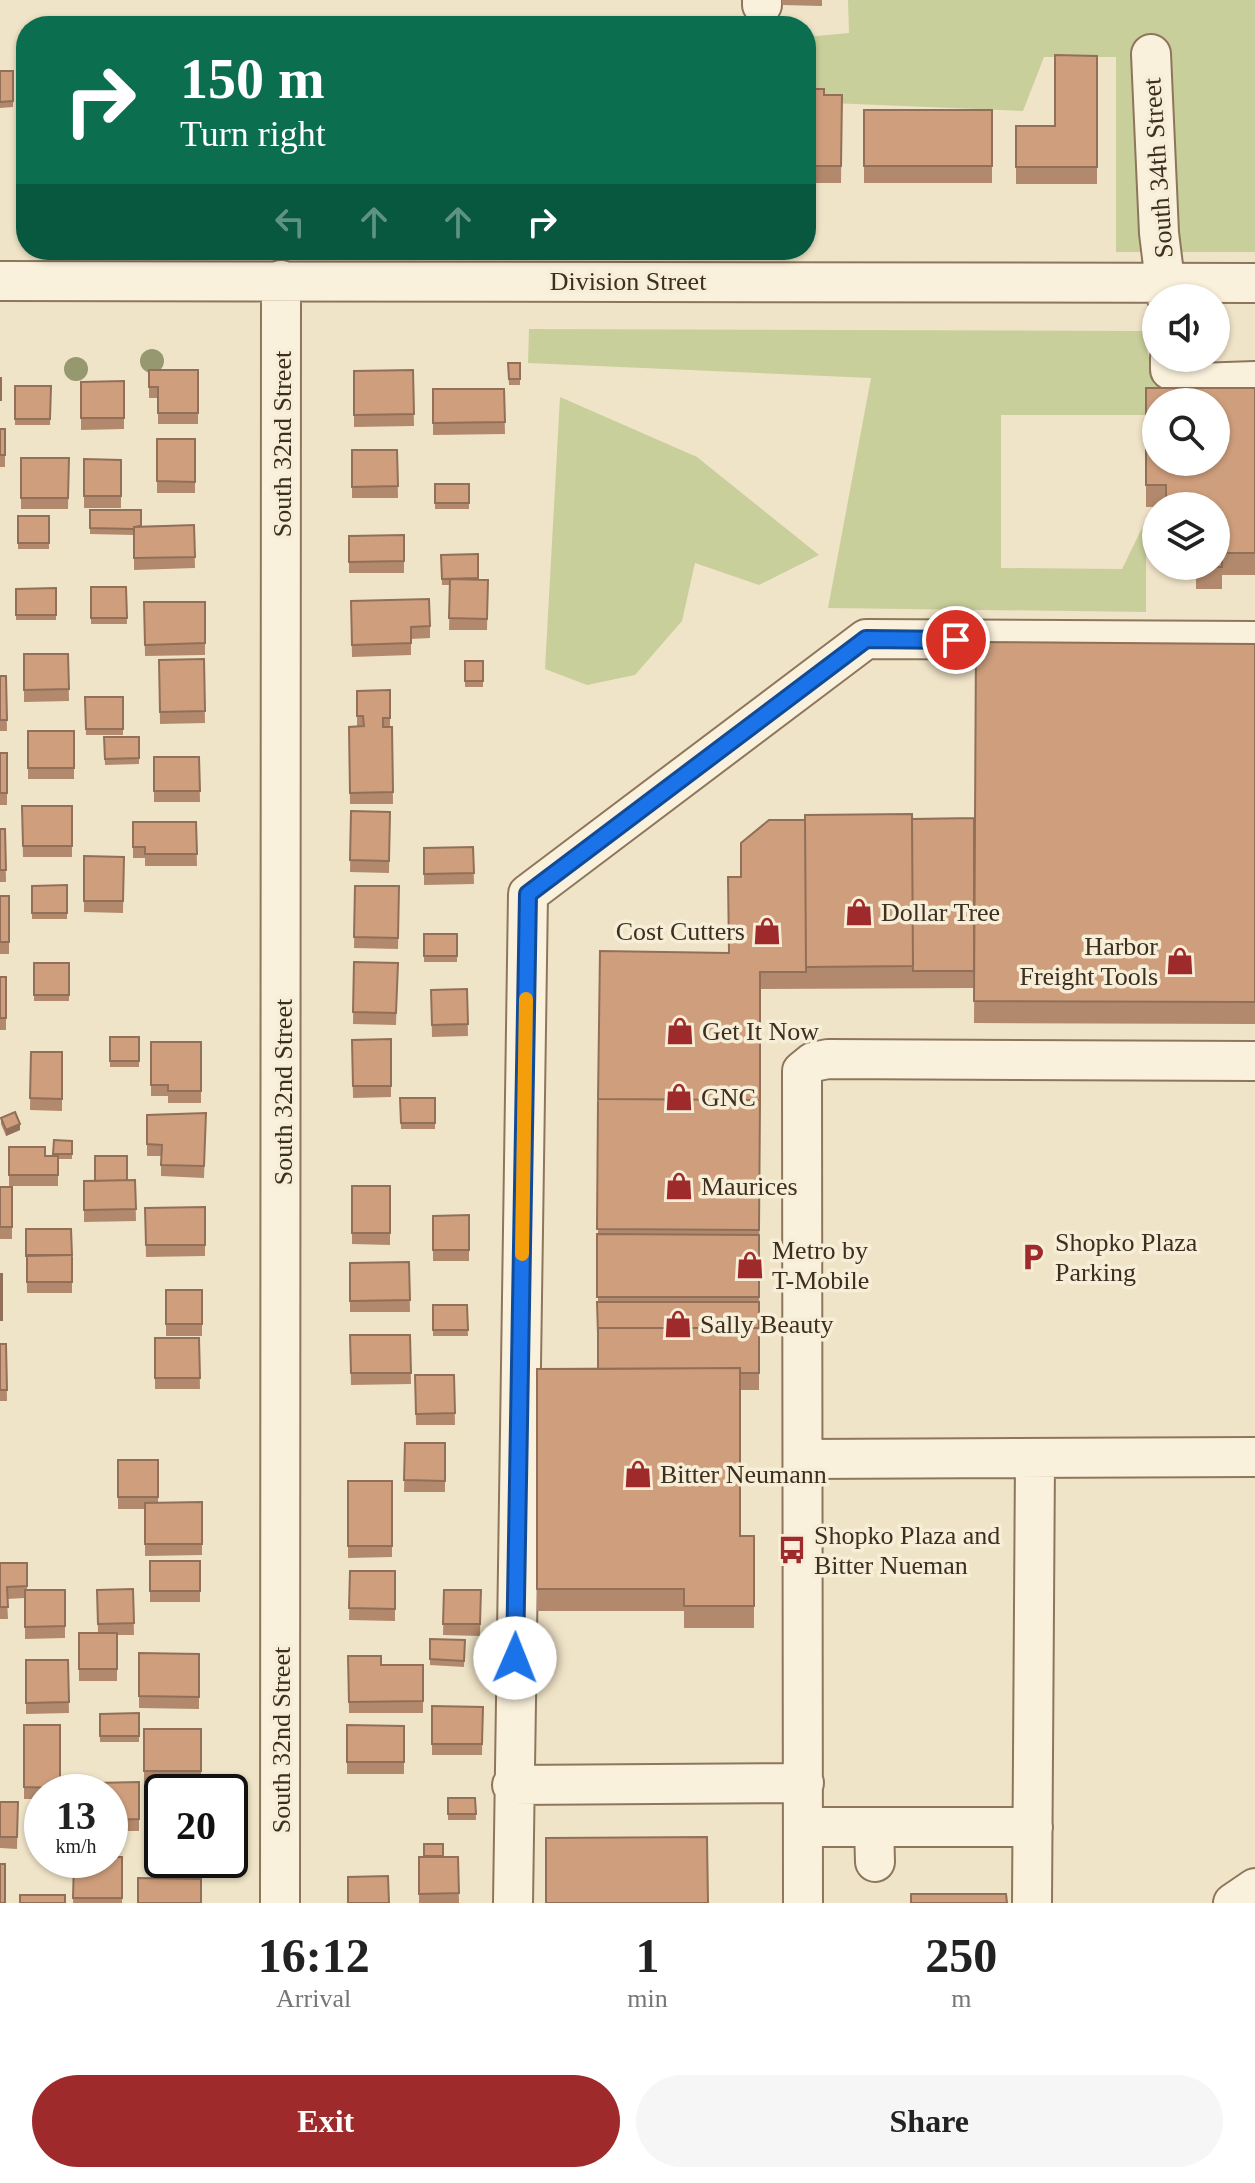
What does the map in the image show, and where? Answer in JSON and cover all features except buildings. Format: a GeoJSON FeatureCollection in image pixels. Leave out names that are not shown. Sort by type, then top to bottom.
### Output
{"type":"FeatureCollection","features":[{"type":"Feature","properties":{"kind":"street","name":"South 34th Street"},"geometry":{"type":"LineString","coordinates":[[1151,54],[1159,233],[1165,284]]}},
{"type":"Feature","properties":{"kind":"street","name":"Division Street"},"geometry":{"type":"LineString","coordinates":[[0,281],[281,280],[1142,291]]}},
{"type":"Feature","properties":{"kind":"street","name":"South 32nd Street"},"geometry":{"type":"LineString","coordinates":[[280,1903],[281,280]]}},
{"type":"Feature","properties":{"kind":"street","name":"Division Street"},"geometry":{"type":"LineString","coordinates":[[1230,285],[1255,283]]}},
{"type":"Feature","properties":{"kind":"street"},"geometry":{"type":"LineString","coordinates":[[1174,372],[1198,383],[1255,381]]}},
{"type":"Feature","properties":{"kind":"street"},"geometry":{"type":"LineString","coordinates":[[513,1903],[512,1785],[528,894],[866,639],[1255,641]]}},
{"type":"Feature","properties":{"kind":"street"},"geometry":{"type":"LineString","coordinates":[[803,1903],[802,1071],[813,1062],[828,1059],[1255,1061]]}},
{"type":"Feature","properties":{"kind":"street"},"geometry":{"type":"LineString","coordinates":[[804,1459],[1255,1457]]}},
{"type":"Feature","properties":{"kind":"street"},"geometry":{"type":"LineString","coordinates":[[1032,1903],[1035,1459]]}},
{"type":"Feature","properties":{"kind":"street"},"geometry":{"type":"LineString","coordinates":[[512,1785],[804,1783]]}},
{"type":"Feature","properties":{"kind":"street"},"geometry":{"type":"LineString","coordinates":[[803,1827],[874,1845],[1033,1827]]}},
{"type":"Feature","properties":{"kind":"street"},"geometry":{"type":"LineString","coordinates":[[1233,1903],[1255,1888]]}},
{"type":"Feature","properties":{"kind":"green space"},"geometry":{"type":"Polygon","coordinates":[[[848,0],[1255,0],[1255,252],[1116,252],[1116,57],[1044,57],[1023,111],[816,102],[816,36],[849,33],[848,0]]]}},
{"type":"Feature","properties":{"kind":"green space"},"geometry":{"type":"Polygon","coordinates":[[[529,329],[1142,331],[1142,372],[1153,372],[1157,388],[1142,388],[1142,415],[1001,415],[1001,568],[1122,569],[1142,528],[1142,580],[1146,580],[1146,612],[828,608],[871,378],[528,363],[529,329]]]}},
{"type":"Feature","properties":{"kind":"green space"},"geometry":{"type":"Polygon","coordinates":[[[560,397],[697,457],[819,555],[759,585],[695,563],[682,621],[635,675],[587,685],[545,669],[560,397]]]}},
{"type":"Feature","properties":{"kind":"slow traffic"},"geometry":{"type":"LineString","coordinates":[[522,1254],[526,999]]}},
{"type":"Feature","properties":{"kind":"place","name":"Dollar Tree"},"geometry":{"type":"Point","coordinates":[859,912]}},
{"type":"Feature","properties":{"kind":"place","name":"Cost Cutters"},"geometry":{"type":"Point","coordinates":[767,931]}},
{"type":"Feature","properties":{"kind":"place","name":"Harbor Freight Tools"},"geometry":{"type":"Point","coordinates":[1180,961]}},
{"type":"Feature","properties":{"kind":"place","name":"Get It Now"},"geometry":{"type":"Point","coordinates":[680,1031]}},
{"type":"Feature","properties":{"kind":"place","name":"GNC"},"geometry":{"type":"Point","coordinates":[679,1097]}},
{"type":"Feature","properties":{"kind":"place","name":"Maurices"},"geometry":{"type":"Point","coordinates":[679,1186]}},
{"type":"Feature","properties":{"kind":"place","name":"Shopko Plaza Parking"},"geometry":{"type":"Point","coordinates":[1033,1257]}},
{"type":"Feature","properties":{"kind":"place","name":"Metro by T-Mobile"},"geometry":{"type":"Point","coordinates":[750,1265]}},
{"type":"Feature","properties":{"kind":"place","name":"Sally Beauty"},"geometry":{"type":"Point","coordinates":[678,1324]}},
{"type":"Feature","properties":{"kind":"place","name":"Bitter Neumann"},"geometry":{"type":"Point","coordinates":[638,1474]}},
{"type":"Feature","properties":{"kind":"place","name":"Shopko Plaza and Bitter Nueman"},"geometry":{"type":"Point","coordinates":[792,1550]}},
{"type":"Feature","properties":{"kind":"route"},"geometry":{"type":"LineString","coordinates":[[515,1658],[528,894],[866,639],[956,640]]}}]}
